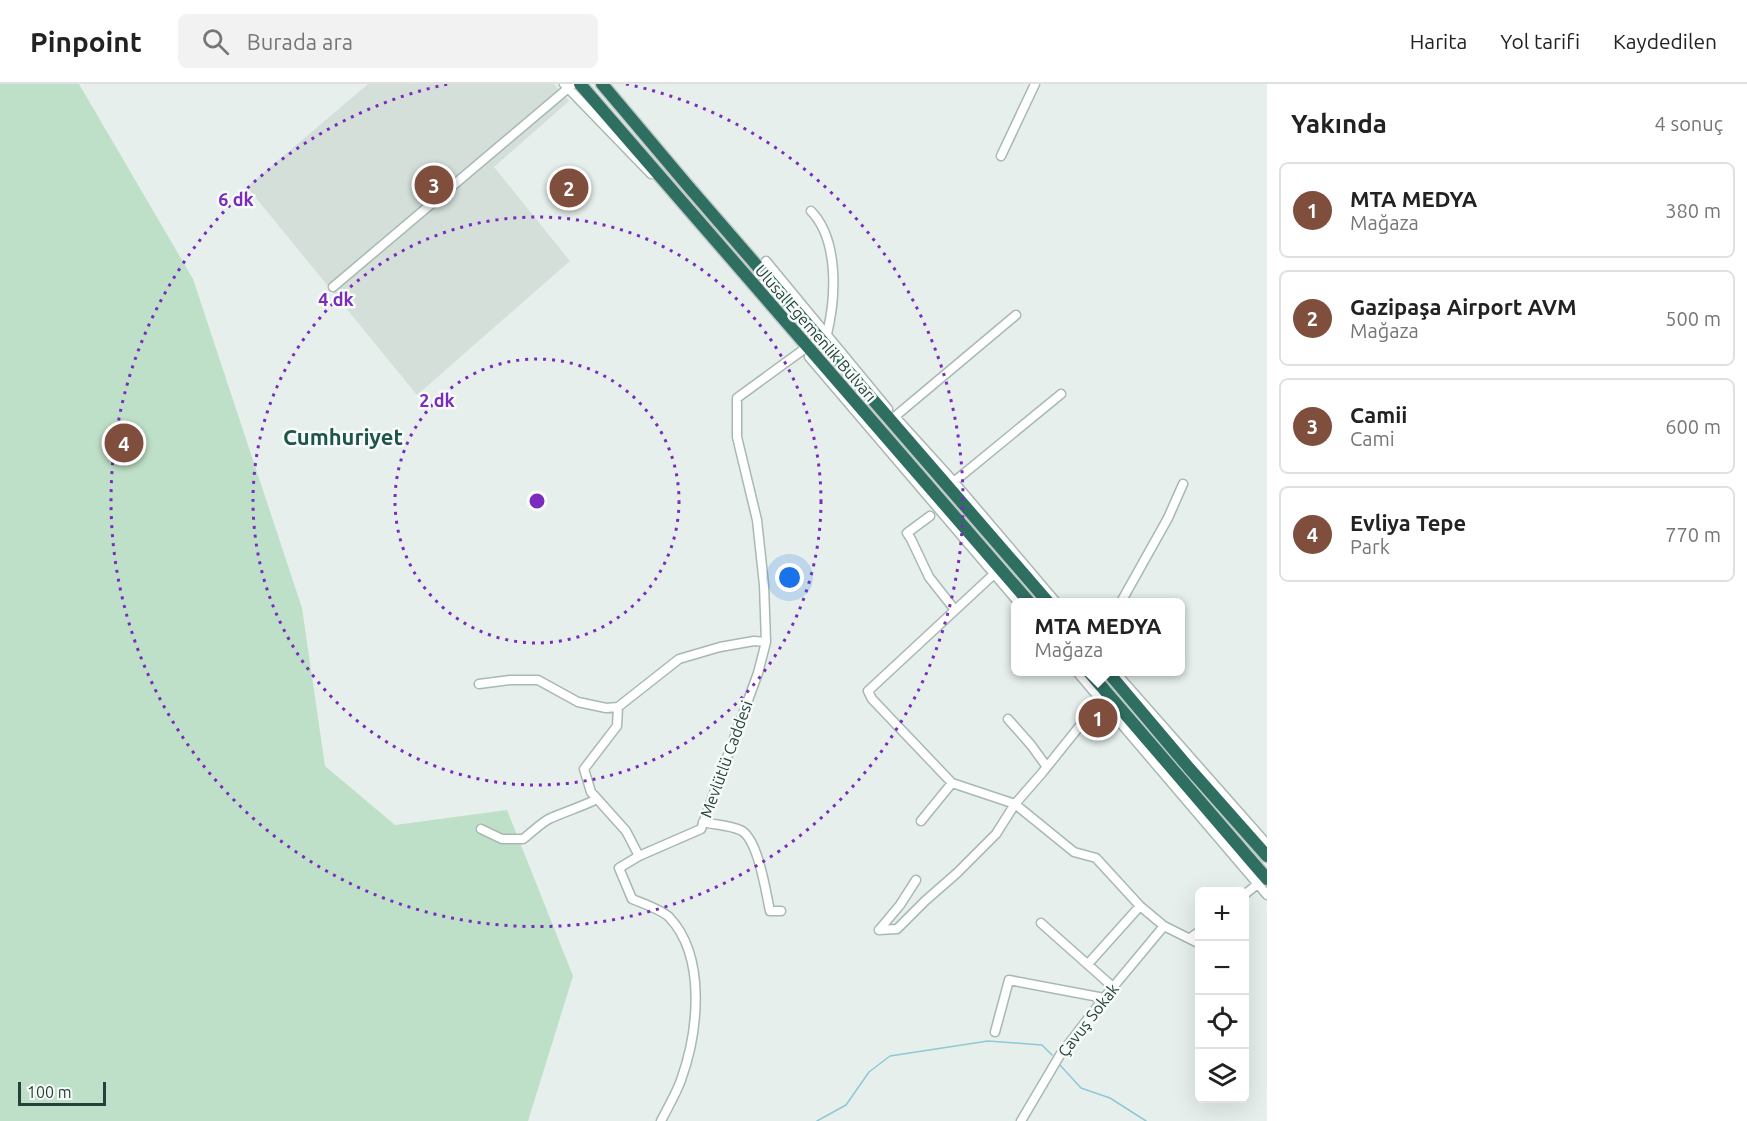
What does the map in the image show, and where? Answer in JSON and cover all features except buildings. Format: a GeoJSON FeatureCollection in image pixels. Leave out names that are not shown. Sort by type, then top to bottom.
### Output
{"type":"FeatureCollection","features":[{"type":"Feature","properties":{"kind":"highway","name":"Ulusal Egemenlik Bulvarı"},"geometry":{"type":"LineString","coordinates":[[602,84],[695,195],[951,484],[1044,598]]}},
{"type":"Feature","properties":{"kind":"highway","name":"Ulusal Egemenlik Bulvarı"},"geometry":{"type":"LineString","coordinates":[[571,85],[666,187],[1025,598]]}},
{"type":"Feature","properties":{"kind":"highway"},"geometry":{"type":"LineString","coordinates":[[1092,676],[1104,696],[1263,880]]}},
{"type":"Feature","properties":{"kind":"highway"},"geometry":{"type":"LineString","coordinates":[[1104,696],[1116,677],[1189,768],[1267,856]]}},
{"type":"Feature","properties":{"kind":"street"},"geometry":{"type":"LineString","coordinates":[[1001,156],[1035,84]]}},
{"type":"Feature","properties":{"kind":"street"},"geometry":{"type":"LineString","coordinates":[[333,287],[571,85]]}},
{"type":"Feature","properties":{"kind":"street"},"geometry":{"type":"LineString","coordinates":[[811,211],[818,218],[830,251],[834,288],[827,333]]}},
{"type":"Feature","properties":{"kind":"street"},"geometry":{"type":"LineString","coordinates":[[766,261],[827,333],[893,418],[1016,315]]}},
{"type":"Feature","properties":{"kind":"street"},"geometry":{"type":"LineString","coordinates":[[805,349],[1014,598]]}},
{"type":"Feature","properties":{"kind":"street","name":"Mevlütlü Caddesi"},"geometry":{"type":"LineString","coordinates":[[661,1121],[681,1081],[689,1052],[696,1008],[692,963],[684,939],[668,916],[632,899],[619,868],[639,856],[701,829],[758,673],[766,642],[764,585],[757,520],[737,437],[737,398],[805,349]]}},
{"type":"Feature","properties":{"kind":"street"},"geometry":{"type":"LineString","coordinates":[[1052,598],[951,484],[1061,394]]}},
{"type":"Feature","properties":{"kind":"street"},"geometry":{"type":"LineString","coordinates":[[1124,598],[1168,518],[1183,484]]}},
{"type":"Feature","properties":{"kind":"street"},"geometry":{"type":"LineString","coordinates":[[930,516],[907,533],[928,577],[955,610]]}},
{"type":"Feature","properties":{"kind":"street"},"geometry":{"type":"LineString","coordinates":[[994,574],[868,691],[872,699],[952,783],[1015,804],[1074,852],[1096,858],[1140,906],[1164,927],[1195,941]]}},
{"type":"Feature","properties":{"kind":"street"},"geometry":{"type":"LineString","coordinates":[[479,684],[510,680],[538,680],[578,702],[606,708],[618,707],[679,659],[720,647],[754,641],[766,642]]}},
{"type":"Feature","properties":{"kind":"street"},"geometry":{"type":"LineString","coordinates":[[916,880],[900,905],[879,930],[897,929],[996,834],[1015,804],[1104,696],[1082,676]]}},
{"type":"Feature","properties":{"kind":"street"},"geometry":{"type":"LineString","coordinates":[[1116,677],[1267,844]]}},
{"type":"Feature","properties":{"kind":"street"},"geometry":{"type":"LineString","coordinates":[[618,707],[617,726],[584,769],[591,792],[626,831],[639,856]]}},
{"type":"Feature","properties":{"kind":"street"},"geometry":{"type":"LineString","coordinates":[[1008,719],[1047,767]]}},
{"type":"Feature","properties":{"kind":"street"},"geometry":{"type":"LineString","coordinates":[[921,821],[952,783]]}},
{"type":"Feature","properties":{"kind":"street"},"geometry":{"type":"LineString","coordinates":[[481,829],[502,839],[523,839],[549,818],[578,809],[597,799]]}},
{"type":"Feature","properties":{"kind":"street"},"geometry":{"type":"LineString","coordinates":[[703,822],[742,830],[750,840],[758,860],[770,911],[781,911]]}},
{"type":"Feature","properties":{"kind":"street"},"geometry":{"type":"LineString","coordinates":[[1249,892],[1263,880],[1267,895]]}},
{"type":"Feature","properties":{"kind":"street"},"geometry":{"type":"LineString","coordinates":[[1088,964],[1140,906]]}},
{"type":"Feature","properties":{"kind":"street"},"geometry":{"type":"LineString","coordinates":[[1041,923],[1113,987]]}},
{"type":"Feature","properties":{"kind":"street","name":"Çavuş Sokak"},"geometry":{"type":"LineString","coordinates":[[1021,1121],[1060,1055],[1164,927]]}},
{"type":"Feature","properties":{"kind":"street"},"geometry":{"type":"LineString","coordinates":[[1190,938],[1195,934]]}},
{"type":"Feature","properties":{"kind":"street"},"geometry":{"type":"LineString","coordinates":[[995,1032],[1009,980],[1104,998]]}},
{"type":"Feature","properties":{"kind":"shaded area"},"geometry":{"type":"Polygon","coordinates":[[[368,84],[554,84],[569,101],[494,167],[570,261],[417,395],[247,187],[368,84]]]}},
{"type":"Feature","properties":{"kind":"green space"},"geometry":{"type":"Polygon","coordinates":[[[0,84],[79,84],[193,279],[302,608],[325,766],[395,825],[507,810],[573,976],[528,1121],[0,1121],[0,84]]]}},
{"type":"Feature","properties":{"kind":"waterway"},"geometry":{"type":"LineString","coordinates":[[817,1121],[846,1105],[869,1072],[890,1056],[988,1041],[1042,1045],[1052,1055]]}},
{"type":"Feature","properties":{"kind":"waterway"},"geometry":{"type":"LineString","coordinates":[[1060,1065],[1081,1088],[1110,1098],[1146,1121]]}},
{"type":"Feature","properties":{"kind":"place","name":"Camii"},"geometry":{"type":"Point","coordinates":[434,185]}},
{"type":"Feature","properties":{"kind":"place","name":"Gazipaşa Airport AVM"},"geometry":{"type":"Point","coordinates":[569,188]}},
{"type":"Feature","properties":{"kind":"place","name":"Evliya Tepe"},"geometry":{"type":"Point","coordinates":[124,443]}},
{"type":"Feature","properties":{"kind":"place","name":"MTA MEDYA"},"geometry":{"type":"Point","coordinates":[1098,718]}},
{"type":"Feature","properties":{"kind":"district","name":"Cumhuriyet"},"geometry":{"type":"Point","coordinates":[343,436]}}]}
